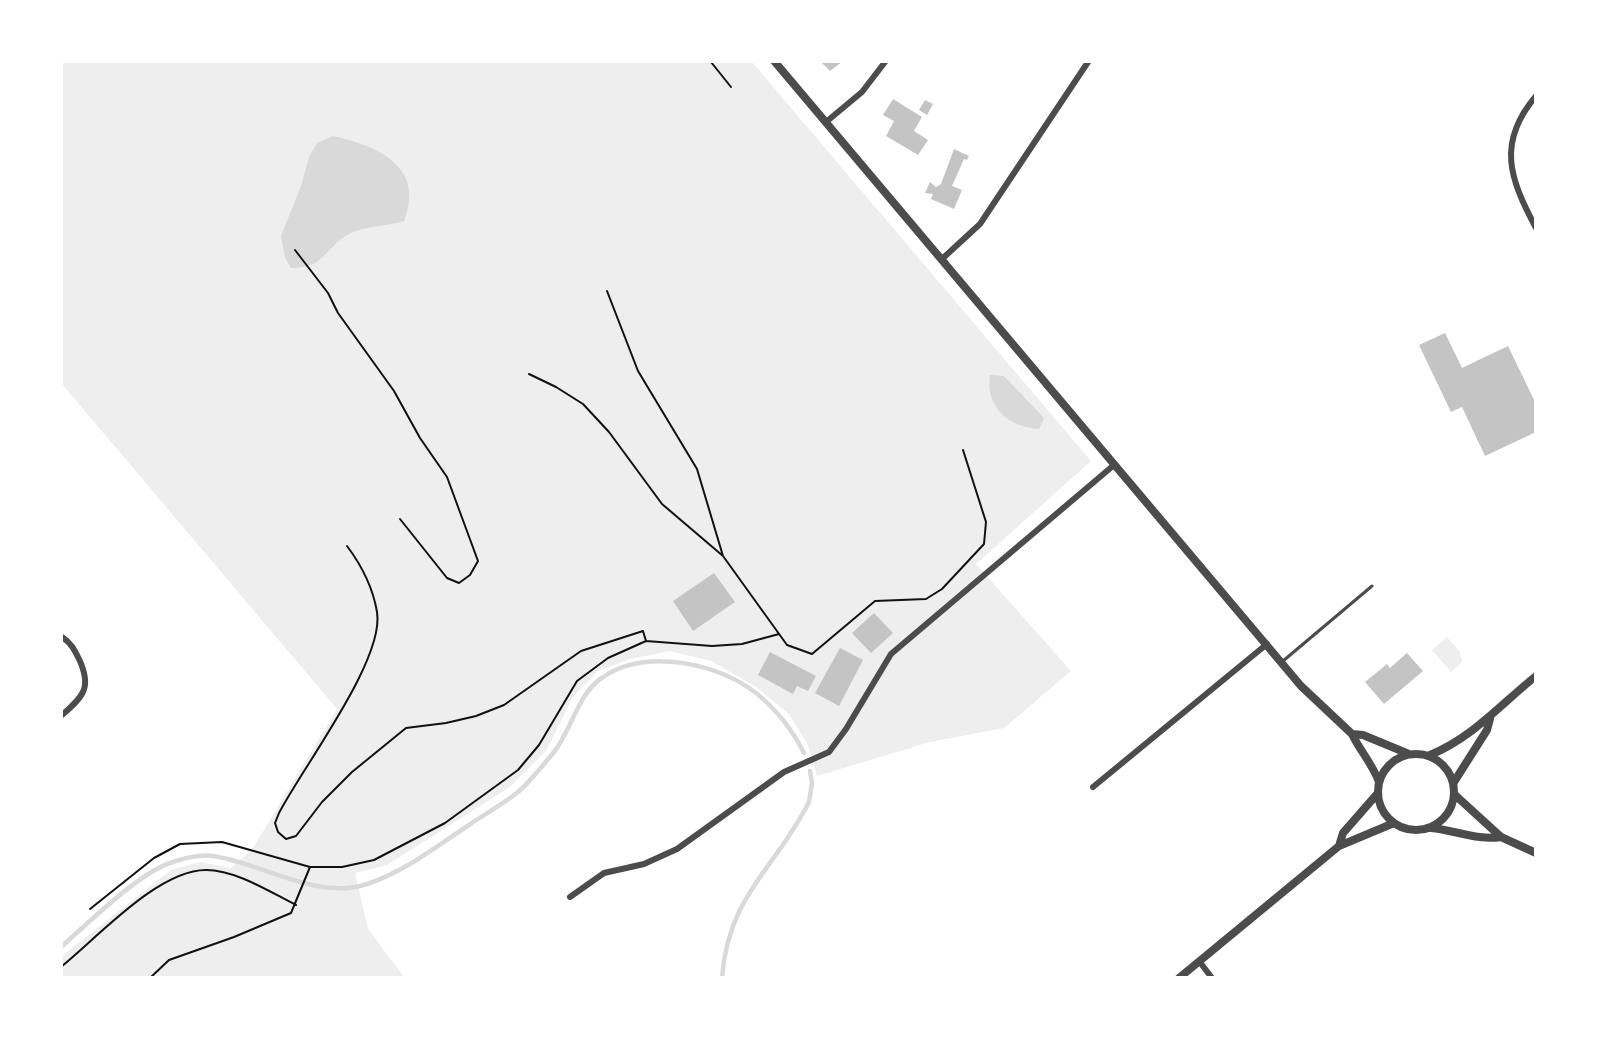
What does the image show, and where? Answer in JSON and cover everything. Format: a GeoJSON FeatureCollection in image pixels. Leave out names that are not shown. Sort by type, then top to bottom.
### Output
{"type":"FeatureCollection","features":[{"type":"Feature","properties":{"kind":"street"},"geometry":{"type":"LineString","coordinates":[[776,62],[1282,663],[1318,704],[1352,734],[1368,758],[1379,782]]}},
{"type":"Feature","properties":{"kind":"street"},"geometry":{"type":"LineString","coordinates":[[826,122],[862,92],[885,62]]}},
{"type":"Feature","properties":{"kind":"street"},"geometry":{"type":"LineString","coordinates":[[942,259],[980,224],[1088,62]]}},
{"type":"Feature","properties":{"kind":"street"},"geometry":{"type":"LineString","coordinates":[[1536,96],[1520,119],[1512,143],[1511,167],[1515,188],[1536,228]]}},
{"type":"Feature","properties":{"kind":"street"},"geometry":{"type":"LineString","coordinates":[[570,897],[604,873],[644,864],[678,849],[784,772],[829,752],[846,729],[891,654],[1114,465]]}},
{"type":"Feature","properties":{"kind":"street"},"geometry":{"type":"LineString","coordinates":[[62,637],[71,644],[87,676],[85,690],[62,715]]}},
{"type":"Feature","properties":{"kind":"street"},"geometry":{"type":"LineString","coordinates":[[1093,787],[1267,644]]}},
{"type":"Feature","properties":{"kind":"street"},"geometry":{"type":"LineString","coordinates":[[1352,734],[1363,735],[1409,754],[1430,755],[1456,742],[1478,724],[1490,719],[1536,676]]}},
{"type":"Feature","properties":{"kind":"street"},"geometry":{"type":"LineString","coordinates":[[1454,782],[1487,730],[1490,719]]}},
{"type":"Feature","properties":{"kind":"street"},"geometry":{"type":"LineString","coordinates":[[1409,754],[1390,764],[1379,782],[1378,793],[1385,815],[1405,829],[1430,828],[1454,830],[1490,839],[1501,837]]}},
{"type":"Feature","properties":{"kind":"street"},"geometry":{"type":"LineString","coordinates":[[1430,755],[1449,771],[1454,782],[1455,795],[1444,818],[1430,828]]}},
{"type":"Feature","properties":{"kind":"street"},"geometry":{"type":"LineString","coordinates":[[1339,846],[1343,833],[1378,793]]}},
{"type":"Feature","properties":{"kind":"street"},"geometry":{"type":"LineString","coordinates":[[1455,795],[1501,837],[1536,853]]}},
{"type":"Feature","properties":{"kind":"street"},"geometry":{"type":"LineString","coordinates":[[1179,978],[1339,846],[1394,823]]}},
{"type":"Feature","properties":{"kind":"street"},"geometry":{"type":"LineString","coordinates":[[1199,961],[1212,978]]}},
{"type":"Feature","properties":{"kind":"lane"},"geometry":{"type":"LineString","coordinates":[[1282,663],[1372,586]]}},
{"type":"Feature","properties":{"kind":"path"},"geometry":{"type":"LineString","coordinates":[[711,62],[731,87]]}},
{"type":"Feature","properties":{"kind":"path"},"geometry":{"type":"LineString","coordinates":[[295,249],[328,293],[338,313],[393,392],[420,438],[447,477],[478,561],[470,575],[459,583],[447,578],[400,519]]}},
{"type":"Feature","properties":{"kind":"path"},"geometry":{"type":"LineString","coordinates":[[607,291],[638,371],[697,469],[723,556]]}},
{"type":"Feature","properties":{"kind":"path"},"geometry":{"type":"LineString","coordinates":[[530,375],[556,387],[583,404],[609,432],[662,504],[723,556],[787,645],[812,654],[874,601],[926,599],[942,589],[984,544],[986,522],[963,450]]}},
{"type":"Feature","properties":{"kind":"path"},"geometry":{"type":"LineString","coordinates":[[347,546],[363,568],[378,614],[376,636],[371,651],[342,708],[279,813],[275,823],[278,832],[286,839],[296,836],[322,802],[352,772],[406,728],[456,720],[504,705],[581,651],[600,644],[643,632],[646,641]]}},
{"type":"Feature","properties":{"kind":"path"},"geometry":{"type":"LineString","coordinates":[[90,909],[154,858],[180,844],[222,842],[310,867],[342,867],[374,860],[406,845],[455,816],[518,770],[539,745],[577,681],[608,658],[646,641],[712,646],[742,644],[779,634]]}},
{"type":"Feature","properties":{"kind":"path"},"geometry":{"type":"LineString","coordinates":[[150,978],[169,960],[234,937],[291,913],[297,905],[310,867]]}},
{"type":"Feature","properties":{"kind":"path"},"geometry":{"type":"LineString","coordinates":[[62,966],[154,887],[181,874],[207,870],[239,878],[297,905]]}},
{"type":"Feature","properties":{"kind":"shaded area"},"geometry":{"type":"Polygon","coordinates":[[[62,62],[752,62],[1091,461],[976,564],[1071,671],[1004,728],[930,742],[817,776],[808,745],[789,714],[756,687],[711,661],[670,651],[630,659],[598,671],[573,697],[546,751],[510,787],[387,865],[355,873],[368,929],[404,977],[62,977],[62,956],[171,870],[201,862],[231,868],[253,848],[337,709],[62,384],[62,62]]]}},
{"type":"Feature","properties":{"kind":"shaded area"},"geometry":{"type":"Polygon","coordinates":[[[333,136],[350,140],[381,153],[403,173],[408,186],[409,202],[404,221],[355,231],[341,239],[318,261],[311,265],[291,268],[285,258],[281,236],[301,186],[309,157],[317,143],[333,136]]]}},
{"type":"Feature","properties":{"kind":"shaded area"},"geometry":{"type":"Polygon","coordinates":[[[990,375],[1004,376],[1044,418],[1039,429],[1018,424],[1001,413],[991,397],[990,375]]]}},
{"type":"Feature","properties":{"kind":"shaded area"},"geometry":{"type":"Polygon","coordinates":[[[1447,637],[1460,652],[1462,662],[1451,672],[1432,650],[1447,637]]]}},
{"type":"Feature","properties":{"kind":"building"},"geometry":{"type":"Polygon","coordinates":[[[821,62],[842,62],[830,71],[821,62]]]}},
{"type":"Feature","properties":{"kind":"building"},"geometry":{"type":"Polygon","coordinates":[[[893,99],[922,117],[914,131],[928,140],[918,155],[886,136],[894,121],[883,115],[893,99]]]}},
{"type":"Feature","properties":{"kind":"building"},"geometry":{"type":"Polygon","coordinates":[[[925,100],[933,104],[927,115],[919,110],[925,100]]]}},
{"type":"Feature","properties":{"kind":"building"},"geometry":{"type":"Polygon","coordinates":[[[954,149],[969,156],[967,160],[964,159],[952,186],[962,190],[954,209],[931,199],[933,194],[925,193],[930,182],[936,187],[941,184],[954,149]]]}},
{"type":"Feature","properties":{"kind":"building"},"geometry":{"type":"Polygon","coordinates":[[[1445,333],[1462,368],[1508,346],[1536,404],[1536,432],[1485,456],[1462,407],[1451,412],[1419,345],[1445,333]]]}},
{"type":"Feature","properties":{"kind":"building"},"geometry":{"type":"Polygon","coordinates":[[[714,573],[735,602],[693,631],[673,601],[714,573]]]}},
{"type":"Feature","properties":{"kind":"building"},"geometry":{"type":"Polygon","coordinates":[[[874,613],[893,633],[871,653],[852,633],[874,613]]]}},
{"type":"Feature","properties":{"kind":"building"},"geometry":{"type":"Polygon","coordinates":[[[840,648],[863,660],[839,706],[815,693],[840,648]]]}},
{"type":"Feature","properties":{"kind":"building"},"geometry":{"type":"Polygon","coordinates":[[[770,652],[816,676],[808,691],[797,686],[793,694],[758,675],[770,652]]]}},
{"type":"Feature","properties":{"kind":"building"},"geometry":{"type":"Polygon","coordinates":[[[1407,653],[1423,671],[1384,704],[1365,682],[1387,664],[1390,668],[1407,653]]]}},
{"type":"Feature","properties":{"kind":"waterway"},"geometry":{"type":"LineString","coordinates":[[62,946],[145,876],[160,867],[188,858],[208,856],[232,860],[290,879],[329,888],[348,888],[367,884],[394,873],[518,792],[554,752],[587,692],[603,677],[620,668],[660,661],[702,667],[722,674],[756,693],[771,706],[789,728],[804,753]]}},
{"type":"Feature","properties":{"kind":"waterway"},"geometry":{"type":"LineString","coordinates":[[722,978],[726,949],[743,903],[809,802],[812,783],[810,771]]}}]}
